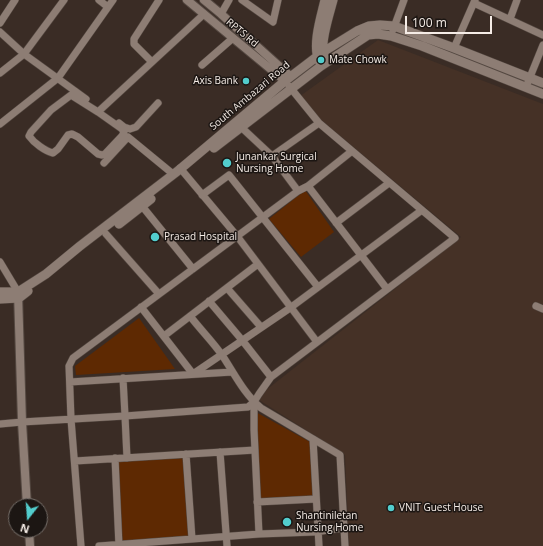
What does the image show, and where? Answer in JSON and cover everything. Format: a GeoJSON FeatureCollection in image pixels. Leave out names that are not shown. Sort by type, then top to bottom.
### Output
{"type":"FeatureCollection","features":[{"type":"Feature","properties":{"kind":"main road"},"geometry":{"type":"LineString","coordinates":[[324,64],[316,43],[325,0]]}},
{"type":"Feature","properties":{"kind":"main road"},"geometry":{"type":"LineString","coordinates":[[320,54],[333,0]]}},
{"type":"Feature","properties":{"kind":"main road","name":"South Ambazari Road"},"geometry":{"type":"LineString","coordinates":[[0,299],[18,295],[106,234],[142,206],[287,79],[320,54],[357,31],[368,26],[394,26],[454,48],[528,83]]}},
{"type":"Feature","properties":{"kind":"main road","name":"South Ambazari Road"},"geometry":{"type":"LineString","coordinates":[[18,295],[80,246],[217,145],[291,88],[368,35],[378,34],[391,36],[528,83],[543,83]]}},
{"type":"Feature","properties":{"kind":"main road"},"geometry":{"type":"LineString","coordinates":[[528,83],[543,94]]}},
{"type":"Feature","properties":{"kind":"main road"},"geometry":{"type":"LineString","coordinates":[[0,292],[18,295]]}},
{"type":"Feature","properties":{"kind":"street"},"geometry":{"type":"LineString","coordinates":[[0,23],[16,0]]}},
{"type":"Feature","properties":{"kind":"street"},"geometry":{"type":"LineString","coordinates":[[0,73],[24,54],[64,0]]}},
{"type":"Feature","properties":{"kind":"street"},"geometry":{"type":"LineString","coordinates":[[99,0],[108,7]]}},
{"type":"Feature","properties":{"kind":"street"},"geometry":{"type":"LineString","coordinates":[[0,124],[58,78],[113,0]]}},
{"type":"Feature","properties":{"kind":"street"},"geometry":{"type":"LineString","coordinates":[[152,62],[134,44],[134,39],[159,0]]}},
{"type":"Feature","properties":{"kind":"street","name":"RPTS Rd"},"geometry":{"type":"LineString","coordinates":[[187,0],[233,38],[287,79]]}},
{"type":"Feature","properties":{"kind":"street"},"geometry":{"type":"LineString","coordinates":[[0,424],[248,407],[254,402],[271,377],[455,238],[319,122],[291,88],[287,79],[221,14],[204,0]]}},
{"type":"Feature","properties":{"kind":"street"},"geometry":{"type":"LineString","coordinates":[[221,14],[229,0]]}},
{"type":"Feature","properties":{"kind":"street"},"geometry":{"type":"LineString","coordinates":[[242,0],[273,22],[278,0]]}},
{"type":"Feature","properties":{"kind":"street"},"geometry":{"type":"LineString","coordinates":[[391,36],[404,0]]}},
{"type":"Feature","properties":{"kind":"street"},"geometry":{"type":"LineString","coordinates":[[510,20],[517,0]]}},
{"type":"Feature","properties":{"kind":"street"},"geometry":{"type":"LineString","coordinates":[[454,48],[475,1],[510,20],[543,35]]}},
{"type":"Feature","properties":{"kind":"street"},"geometry":{"type":"LineString","coordinates":[[99,111],[204,14]]}},
{"type":"Feature","properties":{"kind":"street"},"geometry":{"type":"LineString","coordinates":[[0,32],[24,54],[58,78],[76,95],[122,129],[124,132],[122,136],[105,154],[98,154],[78,137],[72,134],[68,135],[58,149],[53,153],[49,152],[32,140],[29,136],[51,110],[71,95],[76,95]]}},
{"type":"Feature","properties":{"kind":"street"},"geometry":{"type":"LineString","coordinates":[[202,65],[233,38]]}},
{"type":"Feature","properties":{"kind":"street"},"geometry":{"type":"LineString","coordinates":[[528,83],[543,45]]}},
{"type":"Feature","properties":{"kind":"street"},"geometry":{"type":"LineString","coordinates":[[99,111],[130,129],[136,127],[158,103]]}},
{"type":"Feature","properties":{"kind":"street"},"geometry":{"type":"LineString","coordinates":[[272,156],[319,122]]}},
{"type":"Feature","properties":{"kind":"street"},"geometry":{"type":"LineString","coordinates":[[241,127],[272,156],[298,191]]}},
{"type":"Feature","properties":{"kind":"street"},"geometry":{"type":"LineString","coordinates":[[104,163],[128,137],[179,172],[202,195],[237,236],[317,342]]}},
{"type":"Feature","properties":{"kind":"street"},"geometry":{"type":"LineString","coordinates":[[81,546],[71,419],[69,366],[73,358],[263,216],[298,191],[308,186],[352,151]]}},
{"type":"Feature","properties":{"kind":"street"},"geometry":{"type":"LineString","coordinates":[[202,195],[229,174],[318,287]]}},
{"type":"Feature","properties":{"kind":"street"},"geometry":{"type":"LineString","coordinates":[[336,223],[389,182]]}},
{"type":"Feature","properties":{"kind":"street"},"geometry":{"type":"LineString","coordinates":[[308,186],[387,289]]}},
{"type":"Feature","properties":{"kind":"street"},"geometry":{"type":"LineString","coordinates":[[142,206],[193,269]]}},
{"type":"Feature","properties":{"kind":"street"},"geometry":{"type":"LineString","coordinates":[[193,374],[290,308],[422,210]]}},
{"type":"Feature","properties":{"kind":"street"},"geometry":{"type":"LineString","coordinates":[[106,234],[159,294]]}},
{"type":"Feature","properties":{"kind":"street"},"geometry":{"type":"LineString","coordinates":[[0,262],[18,295],[22,422],[27,498]]}},
{"type":"Feature","properties":{"kind":"street"},"geometry":{"type":"LineString","coordinates":[[164,336],[258,264]]}},
{"type":"Feature","properties":{"kind":"street"},"geometry":{"type":"LineString","coordinates":[[227,288],[261,327]]}},
{"type":"Feature","properties":{"kind":"street"},"geometry":{"type":"LineString","coordinates":[[209,301],[271,377]]}},
{"type":"Feature","properties":{"kind":"street"},"geometry":{"type":"LineString","coordinates":[[141,307],[193,374]]}},
{"type":"Feature","properties":{"kind":"street"},"geometry":{"type":"LineString","coordinates":[[190,316],[221,354],[254,402],[261,408],[340,456],[345,546]]}},
{"type":"Feature","properties":{"kind":"street"},"geometry":{"type":"LineString","coordinates":[[70,382],[232,372]]}},
{"type":"Feature","properties":{"kind":"street"},"geometry":{"type":"LineString","coordinates":[[123,378],[127,458]]}},
{"type":"Feature","properties":{"kind":"street"},"geometry":{"type":"LineString","coordinates":[[254,402],[259,534]]}},
{"type":"Feature","properties":{"kind":"street"},"geometry":{"type":"LineString","coordinates":[[312,439],[319,546]]}},
{"type":"Feature","properties":{"kind":"street"},"geometry":{"type":"LineString","coordinates":[[75,461],[255,450]]}},
{"type":"Feature","properties":{"kind":"street"},"geometry":{"type":"LineString","coordinates":[[220,452],[227,546]]}},
{"type":"Feature","properties":{"kind":"street"},"geometry":{"type":"LineString","coordinates":[[186,454],[192,539]]}},
{"type":"Feature","properties":{"kind":"street"},"geometry":{"type":"LineString","coordinates":[[115,458],[119,545]]}},
{"type":"Feature","properties":{"kind":"street"},"geometry":{"type":"LineString","coordinates":[[257,502],[316,499]]}},
{"type":"Feature","properties":{"kind":"street"},"geometry":{"type":"LineString","coordinates":[[99,546],[344,528]]}},
{"type":"Feature","properties":{"kind":"shaded area"},"geometry":{"type":"Polygon","coordinates":[[[378,40],[543,104],[543,546],[349,546],[345,455],[256,398],[461,237],[296,99],[378,40]]]}},
{"type":"Feature","properties":{"kind":"shaded area"},"geometry":{"type":"Polygon","coordinates":[[[305,190],[334,232],[301,257],[269,219],[305,190]]]}},
{"type":"Feature","properties":{"kind":"shaded area"},"geometry":{"type":"Polygon","coordinates":[[[139,318],[175,369],[76,375],[75,366],[139,318]]]}},
{"type":"Feature","properties":{"kind":"shaded area"},"geometry":{"type":"Polygon","coordinates":[[[254,411],[310,442],[314,497],[260,500],[254,411]]]}},
{"type":"Feature","properties":{"kind":"shaded area"},"geometry":{"type":"Polygon","coordinates":[[[185,456],[192,538],[121,544],[117,461],[185,456]]]}},
{"type":"Feature","properties":{"kind":"place","name":"Mate Chowk"},"geometry":{"type":"Point","coordinates":[321,60]}},
{"type":"Feature","properties":{"kind":"place","name":"Axis Bank"},"geometry":{"type":"Point","coordinates":[246,81]}},
{"type":"Feature","properties":{"kind":"place","name":"Junankar Surgical Nursing Home"},"geometry":{"type":"Point","coordinates":[227,163]}},
{"type":"Feature","properties":{"kind":"place","name":"Prasad Hospital"},"geometry":{"type":"Point","coordinates":[155,237]}},
{"type":"Feature","properties":{"kind":"place","name":"VNIT Guest House"},"geometry":{"type":"Point","coordinates":[391,508]}},
{"type":"Feature","properties":{"kind":"place","name":"Shantiniletan Nursing Home"},"geometry":{"type":"Point","coordinates":[287,522]}}]}
